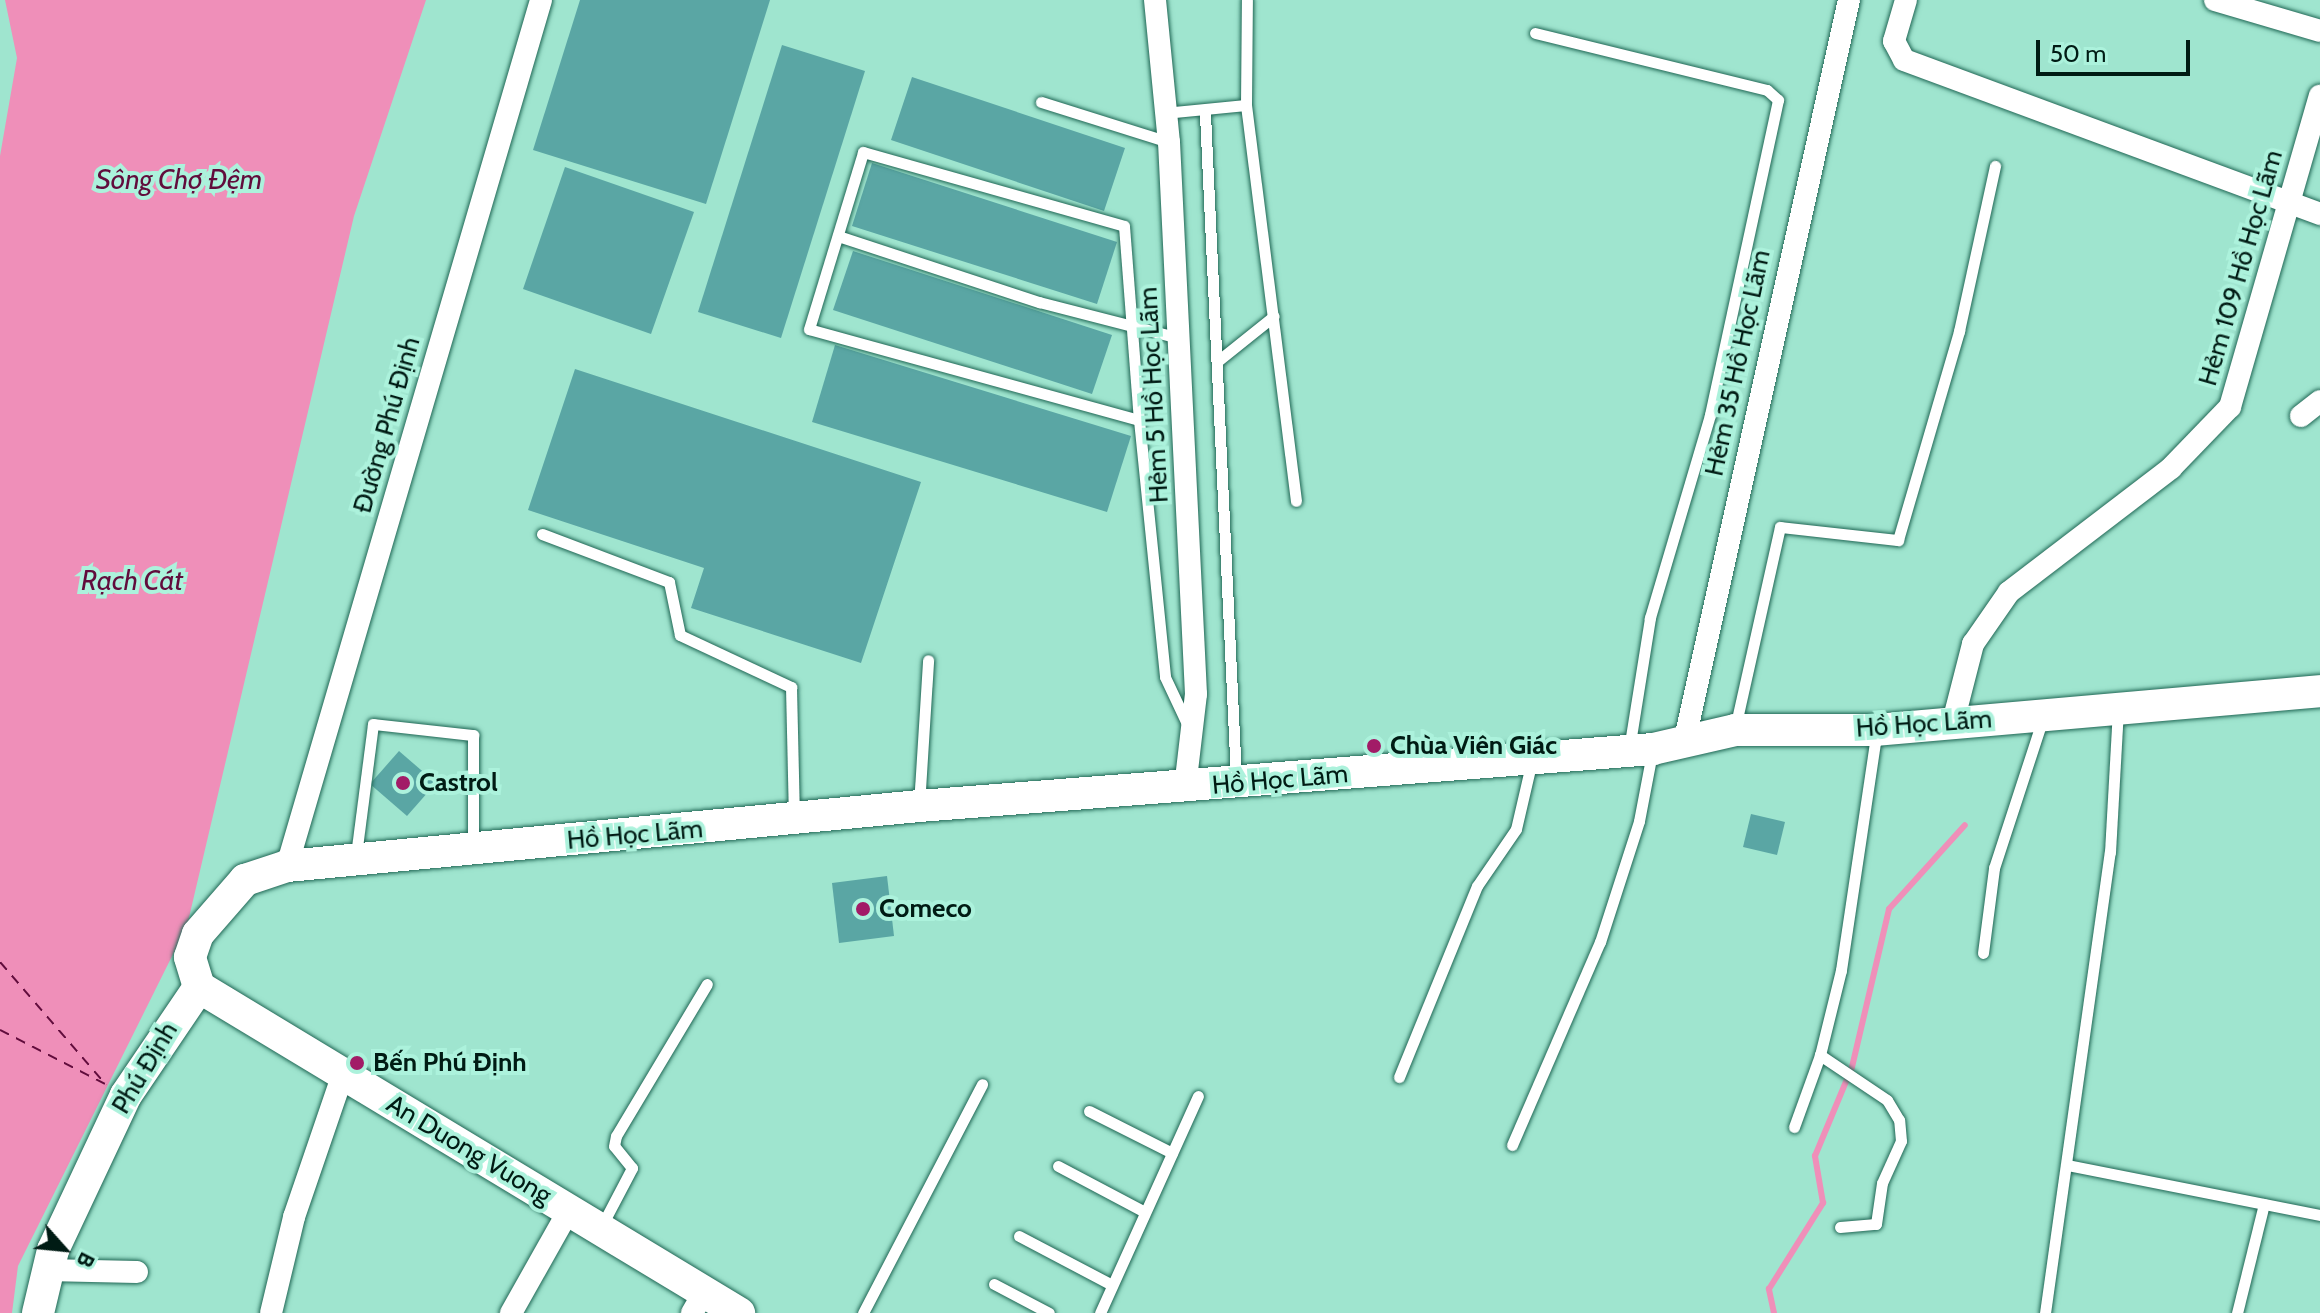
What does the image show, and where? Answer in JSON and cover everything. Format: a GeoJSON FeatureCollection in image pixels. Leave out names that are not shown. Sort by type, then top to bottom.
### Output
{"type":"FeatureCollection","features":[{"type":"Feature","properties":{"kind":"main road","name":"Hồ Học Lãm"},"geometry":{"type":"LineString","coordinates":[[287,866],[794,821],[919,806],[1185,788],[1641,749],[1735,730],[1876,730],[2320,691]]}},
{"type":"Feature","properties":{"kind":"main road"},"geometry":{"type":"LineString","coordinates":[[199,987],[190,957],[198,934],[245,880],[287,866]]}},
{"type":"Feature","properties":{"kind":"main road","name":"An Duong Vuong"},"geometry":{"type":"LineString","coordinates":[[199,987],[600,1229],[698,1302],[739,1313]]}},
{"type":"Feature","properties":{"kind":"main road","name":"Phú Định"},"geometry":{"type":"LineString","coordinates":[[38,1313],[46,1270],[116,1090],[199,987]]}},
{"type":"Feature","properties":{"kind":"street","name":"Đường Phú Định"},"geometry":{"type":"LineString","coordinates":[[287,866],[541,0]]}},
{"type":"Feature","properties":{"kind":"street","name":"Hẻm 5 Hồ Học Lãm"},"geometry":{"type":"LineString","coordinates":[[1155,0],[1163,113],[1169,142],[1196,694],[1185,788]]}},
{"type":"Feature","properties":{"kind":"street","name":"Hẻm 35 Hồ Học Lãm"},"geometry":{"type":"LineString","coordinates":[[1685,739],[1849,0]]}},
{"type":"Feature","properties":{"kind":"street"},"geometry":{"type":"LineString","coordinates":[[1906,0],[1894,41],[1904,60],[2288,205],[2320,214]]}},
{"type":"Feature","properties":{"kind":"street"},"geometry":{"type":"LineString","coordinates":[[2215,0],[2320,31]]}},
{"type":"Feature","properties":{"kind":"street","name":"Hẻm 109 Hồ Học Lãm"},"geometry":{"type":"LineString","coordinates":[[1953,722],[1973,644],[2009,592],[2171,468],[2230,407],[2320,96]]}},
{"type":"Feature","properties":{"kind":"street"},"geometry":{"type":"LineString","coordinates":[[2301,416],[2320,401]]}},
{"type":"Feature","properties":{"kind":"street"},"geometry":{"type":"LineString","coordinates":[[271,1313],[294,1217],[343,1074]]}},
{"type":"Feature","properties":{"kind":"street"},"geometry":{"type":"LineString","coordinates":[[511,1313],[569,1210]]}},
{"type":"Feature","properties":{"kind":"street"},"geometry":{"type":"LineString","coordinates":[[46,1270],[137,1272]]}},
{"type":"Feature","properties":{"kind":"lane"},"geometry":{"type":"LineString","coordinates":[[1247,0],[1246,105],[1296,501]]}},
{"type":"Feature","properties":{"kind":"lane"},"geometry":{"type":"LineString","coordinates":[[1512,1145],[1600,942],[1639,821],[1650,618],[1710,415],[1778,100],[1767,90],[1535,33]]}},
{"type":"Feature","properties":{"kind":"lane"},"geometry":{"type":"LineString","coordinates":[[1041,102],[1169,142]]}},
{"type":"Feature","properties":{"kind":"lane"},"geometry":{"type":"LineString","coordinates":[[1163,113],[1205,114],[1246,105]]}},
{"type":"Feature","properties":{"kind":"lane"},"geometry":{"type":"LineString","coordinates":[[1205,114],[1237,783]]}},
{"type":"Feature","properties":{"kind":"lane"},"geometry":{"type":"LineString","coordinates":[[1139,420],[809,329],[863,152],[1124,226],[1129,324],[1139,420],[1165,677],[1191,733]]}},
{"type":"Feature","properties":{"kind":"lane"},"geometry":{"type":"LineString","coordinates":[[1735,730],[1780,527],[1898,540],[1959,331],[1995,166]]}},
{"type":"Feature","properties":{"kind":"lane"},"geometry":{"type":"LineString","coordinates":[[838,236],[1179,338]]}},
{"type":"Feature","properties":{"kind":"lane"},"geometry":{"type":"LineString","coordinates":[[1219,360],[1274,316]]}},
{"type":"Feature","properties":{"kind":"lane"},"geometry":{"type":"LineString","coordinates":[[542,534],[669,582],[680,635],[791,687],[794,821]]}},
{"type":"Feature","properties":{"kind":"lane"},"geometry":{"type":"LineString","coordinates":[[919,806],[928,660]]}},
{"type":"Feature","properties":{"kind":"lane"},"geometry":{"type":"LineString","coordinates":[[2045,1313],[2110,852],[2118,711]]}},
{"type":"Feature","properties":{"kind":"lane"},"geometry":{"type":"LineString","coordinates":[[1983,953],[1994,868],[2044,714]]}},
{"type":"Feature","properties":{"kind":"lane"},"geometry":{"type":"LineString","coordinates":[[355,861],[373,724],[473,735],[473,849]]}},
{"type":"Feature","properties":{"kind":"lane"},"geometry":{"type":"LineString","coordinates":[[1794,1127],[1820,1055],[1843,956],[1876,730]]}},
{"type":"Feature","properties":{"kind":"lane"},"geometry":{"type":"LineString","coordinates":[[1399,1077],[1477,886],[1516,829],[1532,759]]}},
{"type":"Feature","properties":{"kind":"lane"},"geometry":{"type":"LineString","coordinates":[[600,1229],[632,1168],[614,1146],[616,1136],[707,984]]}},
{"type":"Feature","properties":{"kind":"lane"},"geometry":{"type":"LineString","coordinates":[[1820,1055],[1887,1100],[1899,1120],[1901,1141],[1882,1183],[1876,1224],[1840,1227]]}},
{"type":"Feature","properties":{"kind":"lane"},"geometry":{"type":"LineString","coordinates":[[863,1313],[982,1084]]}},
{"type":"Feature","properties":{"kind":"lane"},"geometry":{"type":"LineString","coordinates":[[1100,1313],[1198,1096]]}},
{"type":"Feature","properties":{"kind":"lane"},"geometry":{"type":"LineString","coordinates":[[1089,1111],[1172,1153]]}},
{"type":"Feature","properties":{"kind":"lane"},"geometry":{"type":"LineString","coordinates":[[2067,1165],[2320,1215]]}},
{"type":"Feature","properties":{"kind":"lane"},"geometry":{"type":"LineString","coordinates":[[1058,1166],[1145,1212]]}},
{"type":"Feature","properties":{"kind":"lane"},"geometry":{"type":"LineString","coordinates":[[2237,1313],[2264,1204]]}},
{"type":"Feature","properties":{"kind":"lane"},"geometry":{"type":"LineString","coordinates":[[1019,1236],[1112,1285]]}},
{"type":"Feature","properties":{"kind":"lane"},"geometry":{"type":"LineString","coordinates":[[994,1284],[1049,1313]]}},
{"type":"Feature","properties":{"kind":"water"},"geometry":{"type":"Polygon","coordinates":[[[5,0],[426,0],[354,216],[187,926],[18,1266],[12,1313],[0,1313],[0,156],[17,58],[5,0]]]}},
{"type":"Feature","properties":{"kind":"building"},"geometry":{"type":"Polygon","coordinates":[[[580,0],[770,0],[706,204],[533,150],[580,0]]]}},
{"type":"Feature","properties":{"kind":"building"},"geometry":{"type":"Polygon","coordinates":[[[782,45],[865,71],[781,338],[698,312],[782,45]]]}},
{"type":"Feature","properties":{"kind":"building"},"geometry":{"type":"Polygon","coordinates":[[[912,77],[1125,148],[1104,211],[891,140],[912,77]]]}},
{"type":"Feature","properties":{"kind":"building"},"geometry":{"type":"Polygon","coordinates":[[[872,163],[1117,242],[1097,304],[852,226],[872,163]]]}},
{"type":"Feature","properties":{"kind":"building"},"geometry":{"type":"Polygon","coordinates":[[[565,167],[694,212],[651,334],[523,289],[565,167]]]}},
{"type":"Feature","properties":{"kind":"building"},"geometry":{"type":"Polygon","coordinates":[[[853,251],[1112,335],[1092,394],[833,310],[853,251]]]}},
{"type":"Feature","properties":{"kind":"building"},"geometry":{"type":"Polygon","coordinates":[[[835,345],[1131,436],[1107,512],[812,422],[835,345]]]}},
{"type":"Feature","properties":{"kind":"building"},"geometry":{"type":"Polygon","coordinates":[[[575,369],[921,482],[861,663],[691,608],[704,568],[528,510],[575,369]]]}},
{"type":"Feature","properties":{"kind":"building","name":"Castrol"},"geometry":{"type":"Polygon","coordinates":[[[399,751],[436,783],[407,816],[370,784],[399,751]]]}},
{"type":"Feature","properties":{"kind":"building"},"geometry":{"type":"Polygon","coordinates":[[[1751,814],[1785,822],[1777,855],[1743,847],[1751,814]]]}},
{"type":"Feature","properties":{"kind":"building","name":"Comeco"},"geometry":{"type":"Polygon","coordinates":[[[887,876],[894,936],[839,943],[832,883],[887,876]]]}},
{"type":"Feature","properties":{"kind":"waterway"},"geometry":{"type":"LineString","coordinates":[[1774,1313],[1769,1289],[1823,1203],[1815,1156],[1852,1067],[1889,909],[1965,825]]}},
{"type":"Feature","properties":{"kind":"ferry route"},"geometry":{"type":"LineString","coordinates":[[0,962],[106,1085]]}},
{"type":"Feature","properties":{"kind":"ferry route"},"geometry":{"type":"LineString","coordinates":[[0,1030],[105,1084]]}},
{"type":"Feature","properties":{"kind":"place","name":"Chùa Viên Giác"},"geometry":{"type":"Point","coordinates":[1374,746]}},
{"type":"Feature","properties":{"kind":"place","name":"Castrol"},"geometry":{"type":"Point","coordinates":[403,783]}},
{"type":"Feature","properties":{"kind":"place","name":"Comeco"},"geometry":{"type":"Point","coordinates":[863,909]}},
{"type":"Feature","properties":{"kind":"place","name":"Bến Phú Định"},"geometry":{"type":"Point","coordinates":[357,1063]}},
{"type":"Feature","properties":{"kind":"water label","name":"Sông Chợ Đệm"},"geometry":{"type":"Point","coordinates":[179,179]}},
{"type":"Feature","properties":{"kind":"water label","name":"Rạch Cát"},"geometry":{"type":"Point","coordinates":[132,580]}}]}
